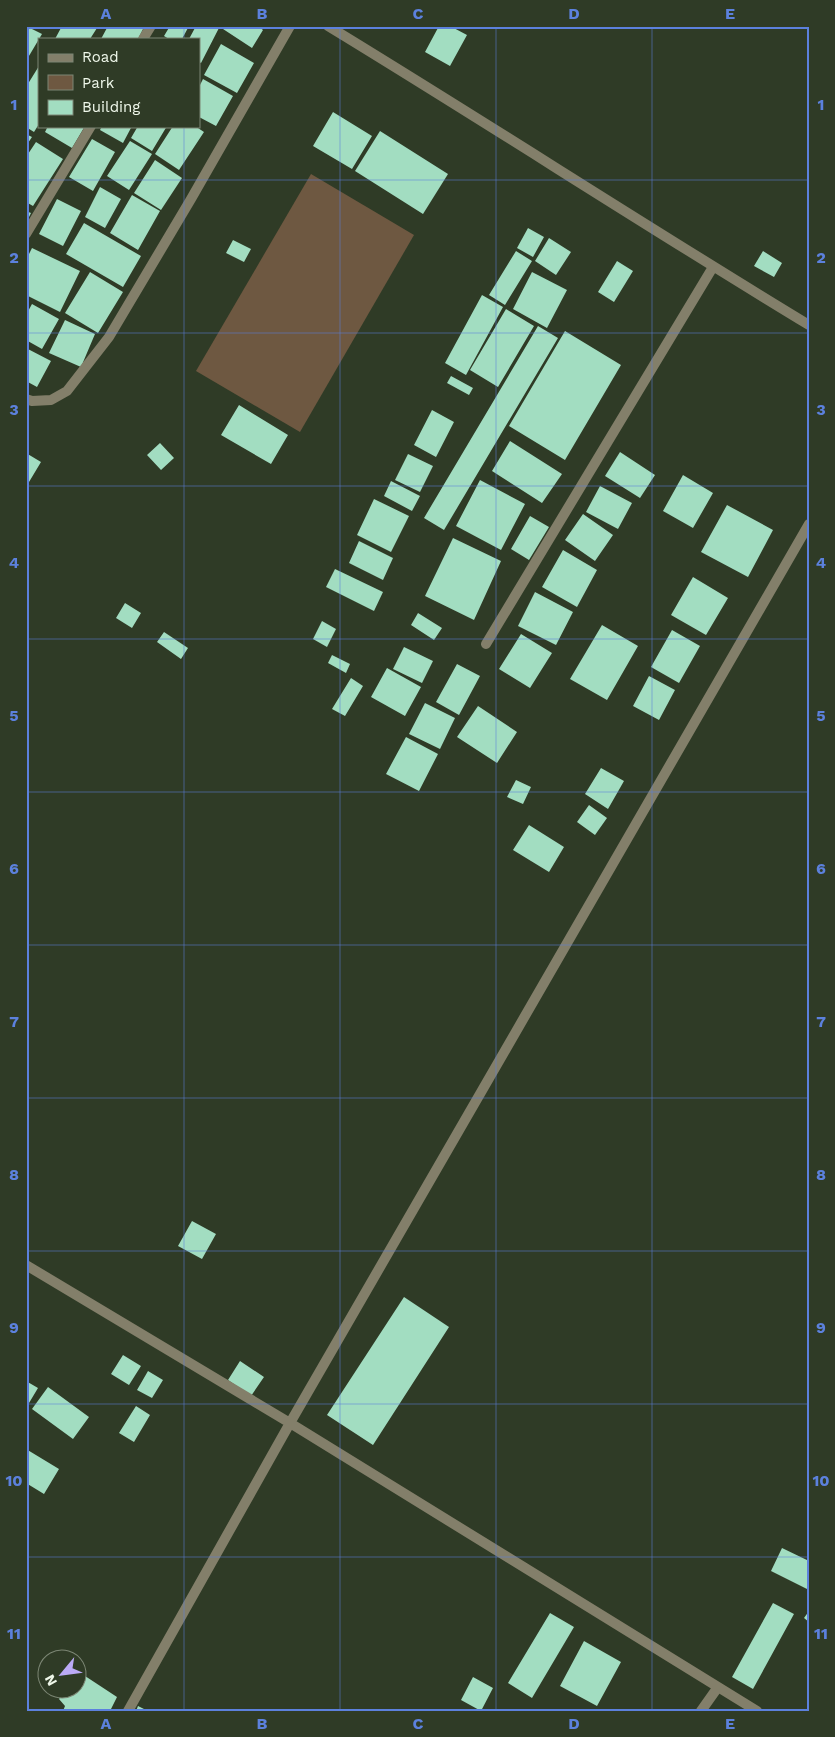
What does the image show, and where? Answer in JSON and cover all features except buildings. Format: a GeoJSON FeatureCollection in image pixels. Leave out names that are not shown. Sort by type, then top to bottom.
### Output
{"type":"FeatureCollection","features":[{"type":"Feature","properties":{"kind":"street"},"geometry":{"type":"LineString","coordinates":[[145,38],[151,26]]}},
{"type":"Feature","properties":{"kind":"street"},"geometry":{"type":"LineString","coordinates":[[26,398],[32,401],[51,400],[68,391],[109,337],[290,26]]}},
{"type":"Feature","properties":{"kind":"street"},"geometry":{"type":"LineString","coordinates":[[328,26],[809,325]]}},
{"type":"Feature","properties":{"kind":"street"},"geometry":{"type":"LineString","coordinates":[[26,234],[90,128]]}},
{"type":"Feature","properties":{"kind":"street"},"geometry":{"type":"LineString","coordinates":[[486,644],[713,267]]}},
{"type":"Feature","properties":{"kind":"street"},"geometry":{"type":"LineString","coordinates":[[128,1711],[290,1423],[809,524]]}},
{"type":"Feature","properties":{"kind":"street"},"geometry":{"type":"LineString","coordinates":[[26,1265],[290,1423],[757,1711]]}},
{"type":"Feature","properties":{"kind":"street"},"geometry":{"type":"LineString","coordinates":[[701,1711],[718,1686]]}},
{"type":"Feature","properties":{"kind":"green space"},"geometry":{"type":"Polygon","coordinates":[[[311,174],[414,235],[300,432],[196,371],[311,174]]]}}]}
